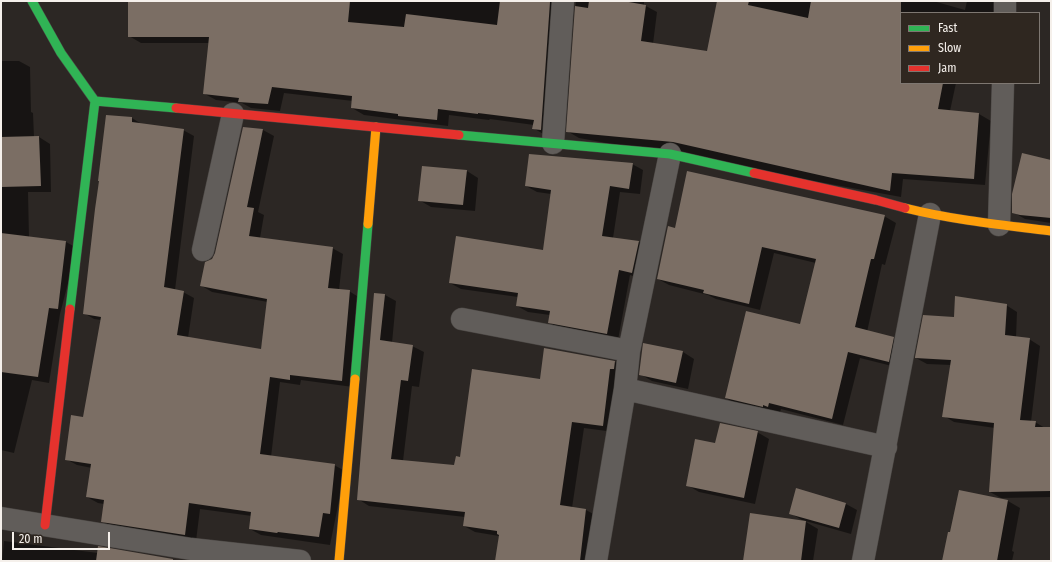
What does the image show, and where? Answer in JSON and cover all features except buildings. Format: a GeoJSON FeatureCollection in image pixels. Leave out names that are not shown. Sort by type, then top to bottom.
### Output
{"type":"FeatureCollection","features":[{"type":"Feature","properties":{"kind":"street"},"geometry":{"type":"LineString","coordinates":[[32,1],[61,53],[95,101],[45,526]]}},
{"type":"Feature","properties":{"kind":"street"},"geometry":{"type":"LineString","coordinates":[[553,143],[563,1]]}},
{"type":"Feature","properties":{"kind":"street"},"geometry":{"type":"LineString","coordinates":[[1005,1],[1005,12]]}},
{"type":"Feature","properties":{"kind":"street"},"geometry":{"type":"LineString","coordinates":[[999,225],[1003,84]]}},
{"type":"Feature","properties":{"kind":"street"},"geometry":{"type":"LineString","coordinates":[[95,101],[670,154],[876,200],[930,214],[999,225],[1051,231]]}},
{"type":"Feature","properties":{"kind":"street"},"geometry":{"type":"LineString","coordinates":[[203,250],[233,114]]}},
{"type":"Feature","properties":{"kind":"street"},"geometry":{"type":"LineString","coordinates":[[339,561],[376,127]]}},
{"type":"Feature","properties":{"kind":"street"},"geometry":{"type":"LineString","coordinates":[[596,561],[625,389],[629,351],[670,154]]}},
{"type":"Feature","properties":{"kind":"street"},"geometry":{"type":"LineString","coordinates":[[863,561],[930,214]]}},
{"type":"Feature","properties":{"kind":"street"},"geometry":{"type":"LineString","coordinates":[[462,319],[629,351]]}},
{"type":"Feature","properties":{"kind":"street"},"geometry":{"type":"LineString","coordinates":[[625,389],[886,447]]}},
{"type":"Feature","properties":{"kind":"street"},"geometry":{"type":"LineString","coordinates":[[1,518],[191,555],[300,561]]}},
{"type":"Feature","properties":{"kind":"traffic: fast"},"geometry":{"type":"LineString","coordinates":[[32,1],[61,53],[95,101],[176,108]]}},
{"type":"Feature","properties":{"kind":"traffic: fast"},"geometry":{"type":"LineString","coordinates":[[70,309],[95,101]]}},
{"type":"Feature","properties":{"kind":"traffic: fast"},"geometry":{"type":"LineString","coordinates":[[459,135],[670,154],[754,173]]}},
{"type":"Feature","properties":{"kind":"traffic: fast"},"geometry":{"type":"LineString","coordinates":[[355,379],[368,224]]}},
{"type":"Feature","properties":{"kind":"traffic: slow"},"geometry":{"type":"LineString","coordinates":[[368,224],[376,127]]}},
{"type":"Feature","properties":{"kind":"traffic: slow"},"geometry":{"type":"LineString","coordinates":[[905,208],[959,219],[1051,231]]}},
{"type":"Feature","properties":{"kind":"traffic: slow"},"geometry":{"type":"LineString","coordinates":[[339,561],[355,379]]}},
{"type":"Feature","properties":{"kind":"traffic: jam"},"geometry":{"type":"LineString","coordinates":[[176,108],[459,135]]}},
{"type":"Feature","properties":{"kind":"traffic: jam"},"geometry":{"type":"LineString","coordinates":[[754,173],[876,200],[905,208]]}},
{"type":"Feature","properties":{"kind":"traffic: jam"},"geometry":{"type":"LineString","coordinates":[[45,525],[70,309]]}}]}
